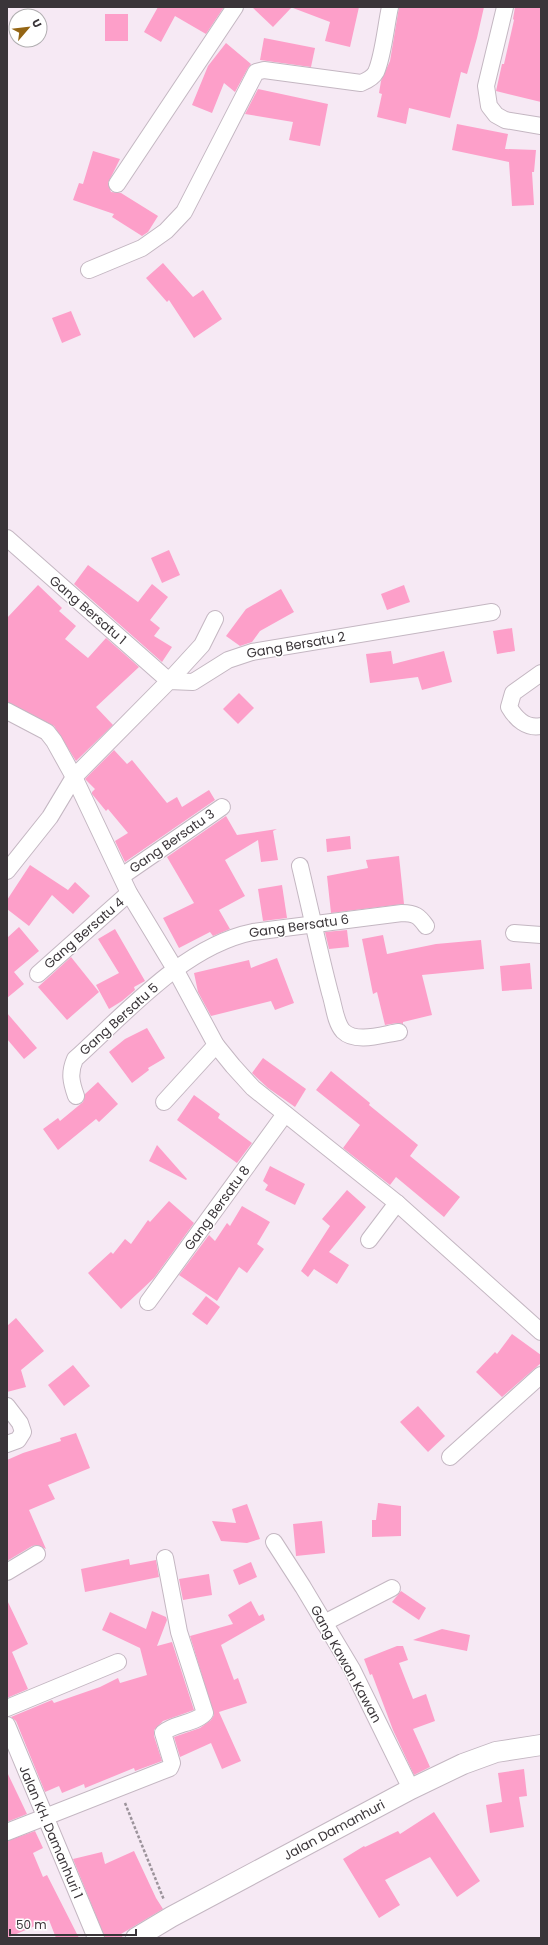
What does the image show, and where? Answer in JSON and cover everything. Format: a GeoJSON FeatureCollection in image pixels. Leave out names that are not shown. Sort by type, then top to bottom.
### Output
{"type":"FeatureCollection","features":[{"type":"Feature","properties":{"kind":"street"},"geometry":{"type":"LineString","coordinates":[[117,184],[235,7]]}},
{"type":"Feature","properties":{"kind":"street"},"geometry":{"type":"LineString","coordinates":[[89,270],[142,248],[166,231],[184,212],[256,72],[264,70],[361,83],[369,79],[375,73],[379,62],[390,7]]}},
{"type":"Feature","properties":{"kind":"street"},"geometry":{"type":"LineString","coordinates":[[505,7],[486,86],[489,106],[496,115],[505,120],[541,126]]}},
{"type":"Feature","properties":{"kind":"street","name":"Gang Bersatu 1"},"geometry":{"type":"LineString","coordinates":[[7,538],[169,681]]}},
{"type":"Feature","properties":{"kind":"street","name":"Gang Bersatu 2"},"geometry":{"type":"LineString","coordinates":[[169,681],[194,682],[228,660],[252,652],[492,612]]}},
{"type":"Feature","properties":{"kind":"street"},"geometry":{"type":"LineString","coordinates":[[7,871],[50,817],[74,777],[169,681],[202,645],[215,619]]}},
{"type":"Feature","properties":{"kind":"street"},"geometry":{"type":"LineString","coordinates":[[541,673],[513,693],[509,707],[516,718],[528,725],[541,726]]}},
{"type":"Feature","properties":{"kind":"street"},"geometry":{"type":"LineString","coordinates":[[7,711],[47,732],[54,741],[74,777],[130,893],[175,969],[216,1045],[254,1088],[397,1203],[541,1332]]}},
{"type":"Feature","properties":{"kind":"street","name":"Gang Bersatu 3"},"geometry":{"type":"LineString","coordinates":[[122,876],[222,807]]}},
{"type":"Feature","properties":{"kind":"street"},"geometry":{"type":"LineString","coordinates":[[300,866],[338,1020],[344,1031],[353,1036],[363,1037],[399,1032]]}},
{"type":"Feature","properties":{"kind":"street","name":"Gang Bersatu 4"},"geometry":{"type":"LineString","coordinates":[[38,974],[130,893]]}},
{"type":"Feature","properties":{"kind":"street","name":"Gang Bersatu 6"},"geometry":{"type":"LineString","coordinates":[[175,969],[237,936],[313,923],[413,913],[420,917],[426,926]]}},
{"type":"Feature","properties":{"kind":"street"},"geometry":{"type":"LineString","coordinates":[[514,933],[541,935]]}},
{"type":"Feature","properties":{"kind":"street","name":"Gang Bersatu 5"},"geometry":{"type":"LineString","coordinates":[[76,1096],[71,1076],[71,1070],[75,1059],[175,969]]}},
{"type":"Feature","properties":{"kind":"street"},"geometry":{"type":"LineString","coordinates":[[164,1102],[216,1045]]}},
{"type":"Feature","properties":{"kind":"street","name":"Gang Bersatu 8"},"geometry":{"type":"LineString","coordinates":[[148,1302],[285,1114]]}},
{"type":"Feature","properties":{"kind":"street"},"geometry":{"type":"LineString","coordinates":[[369,1240],[397,1203]]}},
{"type":"Feature","properties":{"kind":"street"},"geometry":{"type":"LineString","coordinates":[[450,1457],[541,1375]]}},
{"type":"Feature","properties":{"kind":"street"},"geometry":{"type":"LineString","coordinates":[[7,1406],[20,1423],[23,1432],[18,1440],[7,1444]]}},
{"type":"Feature","properties":{"kind":"street","name":"Gang Kawan Kawan"},"geometry":{"type":"LineString","coordinates":[[274,1542],[352,1669],[411,1789]]}},
{"type":"Feature","properties":{"kind":"street"},"geometry":{"type":"LineString","coordinates":[[7,1572],[38,1554]]}},
{"type":"Feature","properties":{"kind":"street"},"geometry":{"type":"LineString","coordinates":[[7,1832],[118,1787],[170,1768],[172,1763],[163,1733],[174,1726],[201,1716],[205,1710],[179,1632],[165,1558]]}},
{"type":"Feature","properties":{"kind":"street"},"geometry":{"type":"LineString","coordinates":[[324,1623],[392,1588]]}},
{"type":"Feature","properties":{"kind":"street"},"geometry":{"type":"LineString","coordinates":[[7,1708],[118,1662]]}},
{"type":"Feature","properties":{"kind":"street","name":"Jalan KH. Damanhuri 1"},"geometry":{"type":"LineString","coordinates":[[7,1725],[44,1817],[96,1938]]}},
{"type":"Feature","properties":{"kind":"street","name":"Jalan Damanhuri"},"geometry":{"type":"LineString","coordinates":[[136,1938],[171,1917],[411,1789],[463,1764],[496,1752],[541,1745]]}},
{"type":"Feature","properties":{"kind":"path"},"geometry":{"type":"LineString","coordinates":[[118,1787],[171,1917]]}},
{"type":"Feature","properties":{"kind":"building"},"geometry":{"type":"Polygon","coordinates":[[[158,7],[224,7],[206,34],[175,16],[161,42],[144,32],[158,7]]]}},
{"type":"Feature","properties":{"kind":"building"},"geometry":{"type":"Polygon","coordinates":[[[252,7],[292,7],[273,27],[252,7]]]}},
{"type":"Feature","properties":{"kind":"building"},"geometry":{"type":"Polygon","coordinates":[[[359,7],[350,47],[325,41],[330,22],[293,8],[359,7]]]}},
{"type":"Feature","properties":{"kind":"building"},"geometry":{"type":"Polygon","coordinates":[[[399,7],[484,7],[467,74],[461,72],[450,118],[409,108],[406,124],[377,117],[382,94],[379,93],[381,81],[390,61],[399,7]]]}},
{"type":"Feature","properties":{"kind":"building"},"geometry":{"type":"Polygon","coordinates":[[[515,7],[541,7],[541,102],[496,91],[514,20],[515,7]]]}},
{"type":"Feature","properties":{"kind":"building"},"geometry":{"type":"Polygon","coordinates":[[[105,14],[128,14],[128,41],[105,41],[105,14]]]}},
{"type":"Feature","properties":{"kind":"building"},"geometry":{"type":"Polygon","coordinates":[[[264,38],[315,48],[311,67],[260,60],[264,38]]]}},
{"type":"Feature","properties":{"kind":"building"},"geometry":{"type":"Polygon","coordinates":[[[226,43],[251,64],[235,92],[224,83],[212,113],[192,105],[208,66],[226,43]]]}},
{"type":"Feature","properties":{"kind":"building"},"geometry":{"type":"Polygon","coordinates":[[[258,89],[328,104],[320,146],[289,140],[293,122],[245,114],[258,89]]]}},
{"type":"Feature","properties":{"kind":"building"},"geometry":{"type":"Polygon","coordinates":[[[457,124],[508,134],[505,149],[536,150],[534,172],[532,172],[534,205],[512,206],[509,162],[452,150],[457,124]]]}},
{"type":"Feature","properties":{"kind":"building"},"geometry":{"type":"Polygon","coordinates":[[[93,151],[120,159],[108,183],[111,192],[121,193],[158,216],[148,232],[142,236],[112,217],[114,214],[73,200],[79,183],[83,184],[93,151]]]}},
{"type":"Feature","properties":{"kind":"building"},"geometry":{"type":"Polygon","coordinates":[[[163,263],[193,297],[203,290],[222,319],[194,338],[169,300],[167,302],[146,278],[163,263]]]}},
{"type":"Feature","properties":{"kind":"building"},"geometry":{"type":"Polygon","coordinates":[[[71,311],[81,335],[62,343],[52,318],[71,311]]]}},
{"type":"Feature","properties":{"kind":"building"},"geometry":{"type":"Polygon","coordinates":[[[169,550],[180,575],[162,583],[151,558],[169,550]]]}},
{"type":"Feature","properties":{"kind":"building"},"geometry":{"type":"Polygon","coordinates":[[[88,565],[138,602],[152,584],[168,597],[150,620],[160,628],[154,636],[172,647],[162,662],[74,584],[88,565]]]}},
{"type":"Feature","properties":{"kind":"building"},"geometry":{"type":"Polygon","coordinates":[[[38,585],[62,608],[59,611],[76,626],[65,639],[88,658],[106,638],[139,667],[96,707],[113,725],[76,761],[54,726],[7,702],[7,618],[38,585]]]}},
{"type":"Feature","properties":{"kind":"building"},"geometry":{"type":"Polygon","coordinates":[[[404,585],[410,602],[387,610],[381,594],[404,585]]]}},
{"type":"Feature","properties":{"kind":"building"},"geometry":{"type":"Polygon","coordinates":[[[281,589],[294,612],[260,631],[252,642],[240,646],[226,636],[246,609],[281,589]]]}},
{"type":"Feature","properties":{"kind":"building"},"geometry":{"type":"Polygon","coordinates":[[[512,628],[515,651],[497,654],[493,631],[512,628]]]}},
{"type":"Feature","properties":{"kind":"building"},"geometry":{"type":"Polygon","coordinates":[[[391,651],[393,664],[444,651],[452,682],[422,690],[418,677],[370,683],[366,654],[391,651]]]}},
{"type":"Feature","properties":{"kind":"building"},"geometry":{"type":"Polygon","coordinates":[[[239,693],[254,708],[238,724],[223,709],[239,693]]]}},
{"type":"Feature","properties":{"kind":"building"},"geometry":{"type":"Polygon","coordinates":[[[114,750],[127,764],[132,760],[167,803],[177,797],[182,807],[209,790],[215,800],[125,862],[115,841],[128,833],[108,809],[106,811],[92,794],[95,789],[85,779],[114,750]]]}},
{"type":"Feature","properties":{"kind":"building"},"geometry":{"type":"Polygon","coordinates":[[[226,816],[237,835],[277,829],[273,831],[278,860],[261,862],[258,840],[225,860],[245,896],[219,910],[230,929],[213,936],[210,932],[179,948],[163,918],[194,903],[167,857],[226,816]]]}},
{"type":"Feature","properties":{"kind":"building"},"geometry":{"type":"Polygon","coordinates":[[[350,836],[351,849],[327,852],[326,839],[350,836]]]}},
{"type":"Feature","properties":{"kind":"building"},"geometry":{"type":"Polygon","coordinates":[[[399,856],[404,904],[331,913],[327,876],[368,868],[366,860],[399,856]]]}},
{"type":"Feature","properties":{"kind":"building"},"geometry":{"type":"Polygon","coordinates":[[[30,865],[68,890],[75,882],[90,896],[73,914],[52,895],[29,926],[7,909],[7,900],[30,865]]]}},
{"type":"Feature","properties":{"kind":"building"},"geometry":{"type":"Polygon","coordinates":[[[282,885],[287,918],[263,921],[258,889],[282,885]]]}},
{"type":"Feature","properties":{"kind":"building"},"geometry":{"type":"Polygon","coordinates":[[[19,927],[39,951],[14,972],[24,984],[7,998],[7,938],[19,927]]]}},
{"type":"Feature","properties":{"kind":"building"},"geometry":{"type":"Polygon","coordinates":[[[115,929],[145,981],[134,987],[135,990],[122,1001],[109,1009],[96,985],[119,973],[98,939],[115,929]]]}},
{"type":"Feature","properties":{"kind":"building"},"geometry":{"type":"Polygon","coordinates":[[[347,930],[349,947],[329,949],[325,932],[347,930]]]}},
{"type":"Feature","properties":{"kind":"building"},"geometry":{"type":"Polygon","coordinates":[[[383,935],[387,954],[436,944],[481,940],[484,969],[422,975],[432,1015],[403,1022],[403,1024],[397,1023],[385,1025],[377,992],[373,994],[362,939],[383,935]]]}},
{"type":"Feature","properties":{"kind":"building"},"geometry":{"type":"Polygon","coordinates":[[[71,957],[99,992],[67,1020],[38,987],[71,957]]]}},
{"type":"Feature","properties":{"kind":"building"},"geometry":{"type":"Polygon","coordinates":[[[277,958],[294,1003],[275,1010],[271,1001],[211,1016],[198,992],[194,973],[249,960],[251,968],[277,958]]]}},
{"type":"Feature","properties":{"kind":"building"},"geometry":{"type":"Polygon","coordinates":[[[530,963],[532,989],[502,991],[500,966],[530,963]]]}},
{"type":"Feature","properties":{"kind":"building"},"geometry":{"type":"Polygon","coordinates":[[[7,1013],[37,1048],[24,1059],[7,1039],[7,1013]]]}},
{"type":"Feature","properties":{"kind":"building"},"geometry":{"type":"Polygon","coordinates":[[[147,1028],[165,1058],[148,1068],[149,1070],[132,1083],[109,1052],[125,1039],[147,1028]]]}},
{"type":"Feature","properties":{"kind":"building"},"geometry":{"type":"Polygon","coordinates":[[[263,1058],[306,1089],[295,1107],[268,1088],[252,1073],[263,1058]]]}},
{"type":"Feature","properties":{"kind":"building"},"geometry":{"type":"Polygon","coordinates":[[[331,1071],[370,1103],[369,1105],[418,1145],[410,1156],[460,1197],[444,1217],[396,1177],[390,1185],[343,1148],[360,1125],[316,1090],[331,1071]]]}},
{"type":"Feature","properties":{"kind":"building"},"geometry":{"type":"Polygon","coordinates":[[[98,1082],[118,1104],[99,1122],[96,1119],[58,1150],[43,1129],[58,1118],[60,1121],[83,1102],[85,1094],[98,1082]]]}},
{"type":"Feature","properties":{"kind":"building"},"geometry":{"type":"Polygon","coordinates":[[[194,1095],[220,1114],[218,1118],[252,1143],[237,1163],[177,1120],[194,1095]]]}},
{"type":"Feature","properties":{"kind":"building"},"geometry":{"type":"Polygon","coordinates":[[[157,1145],[187,1179],[186,1180],[149,1161],[157,1145]]]}},
{"type":"Feature","properties":{"kind":"building"},"geometry":{"type":"Polygon","coordinates":[[[270,1166],[305,1184],[295,1205],[265,1190],[268,1185],[263,1181],[270,1166]]]}},
{"type":"Feature","properties":{"kind":"building"},"geometry":{"type":"Polygon","coordinates":[[[347,1190],[366,1207],[329,1252],[349,1265],[337,1284],[314,1269],[308,1277],[301,1271],[330,1226],[322,1219],[347,1190]]]}},
{"type":"Feature","properties":{"kind":"building"},"geometry":{"type":"Polygon","coordinates":[[[169,1201],[194,1223],[154,1278],[121,1309],[88,1273],[111,1252],[113,1254],[125,1239],[131,1244],[148,1220],[150,1222],[169,1201]]]}},
{"type":"Feature","properties":{"kind":"building"},"geometry":{"type":"Polygon","coordinates":[[[242,1206],[270,1222],[257,1244],[264,1249],[247,1273],[239,1267],[217,1301],[179,1275],[209,1235],[215,1241],[227,1223],[230,1226],[242,1206]]]}},
{"type":"Feature","properties":{"kind":"building"},"geometry":{"type":"Polygon","coordinates":[[[206,1296],[220,1307],[207,1325],[192,1314],[206,1296]]]}},
{"type":"Feature","properties":{"kind":"building"},"geometry":{"type":"Polygon","coordinates":[[[16,1318],[44,1351],[21,1370],[26,1387],[7,1392],[7,1326],[16,1318]]]}},
{"type":"Feature","properties":{"kind":"building"},"geometry":{"type":"Polygon","coordinates":[[[512,1334],[541,1355],[541,1363],[502,1397],[476,1372],[495,1352],[497,1354],[512,1334]]]}},
{"type":"Feature","properties":{"kind":"building"},"geometry":{"type":"Polygon","coordinates":[[[73,1365],[90,1386],[64,1406],[48,1385],[73,1365]]]}},
{"type":"Feature","properties":{"kind":"building"},"geometry":{"type":"Polygon","coordinates":[[[418,1406],[445,1436],[428,1452],[400,1422],[418,1406]]]}},
{"type":"Feature","properties":{"kind":"building"},"geometry":{"type":"Polygon","coordinates":[[[76,1433],[90,1468],[48,1485],[55,1499],[29,1510],[46,1549],[37,1545],[32,1546],[7,1561],[7,1460],[23,1453],[61,1441],[60,1438],[76,1433]]]}},
{"type":"Feature","properties":{"kind":"building"},"geometry":{"type":"Polygon","coordinates":[[[378,1503],[401,1506],[401,1536],[372,1537],[372,1520],[376,1520],[378,1503]]]}},
{"type":"Feature","properties":{"kind":"building"},"geometry":{"type":"Polygon","coordinates":[[[247,1504],[260,1539],[247,1543],[221,1541],[212,1521],[236,1523],[232,1509],[247,1504]]]}},
{"type":"Feature","properties":{"kind":"building"},"geometry":{"type":"Polygon","coordinates":[[[322,1521],[325,1553],[296,1556],[293,1524],[322,1521]]]}},
{"type":"Feature","properties":{"kind":"building"},"geometry":{"type":"Polygon","coordinates":[[[129,1559],[130,1565],[156,1560],[159,1577],[85,1592],[81,1569],[129,1559]]]}},
{"type":"Feature","properties":{"kind":"building"},"geometry":{"type":"Polygon","coordinates":[[[251,1562],[257,1577],[239,1585],[233,1570],[251,1562]]]}},
{"type":"Feature","properties":{"kind":"building"},"geometry":{"type":"Polygon","coordinates":[[[209,1574],[212,1595],[183,1600],[179,1579],[209,1574]]]}},
{"type":"Feature","properties":{"kind":"building"},"geometry":{"type":"Polygon","coordinates":[[[401,1591],[426,1608],[419,1620],[392,1602],[401,1591]]]}},
{"type":"Feature","properties":{"kind":"building"},"geometry":{"type":"Polygon","coordinates":[[[7,1600],[28,1644],[12,1652],[28,1689],[7,1698],[7,1600]]]}},
{"type":"Feature","properties":{"kind":"building"},"geometry":{"type":"Polygon","coordinates":[[[251,1601],[259,1616],[263,1614],[265,1620],[221,1645],[234,1680],[238,1678],[247,1703],[219,1712],[241,1761],[222,1769],[211,1743],[180,1757],[174,1737],[200,1728],[211,1720],[214,1715],[190,1636],[233,1624],[228,1615],[251,1601]]]}},
{"type":"Feature","properties":{"kind":"building"},"geometry":{"type":"Polygon","coordinates":[[[152,1611],[166,1617],[167,1620],[157,1646],[172,1642],[194,1710],[163,1721],[154,1730],[154,1736],[162,1761],[135,1771],[134,1768],[85,1788],[84,1784],[62,1793],[59,1786],[45,1792],[16,1721],[11,1717],[52,1700],[54,1703],[100,1687],[118,1678],[120,1683],[147,1675],[140,1648],[102,1630],[110,1612],[146,1629],[152,1611]]]}},
{"type":"Feature","properties":{"kind":"building"},"geometry":{"type":"Polygon","coordinates":[[[442,1629],[470,1635],[467,1651],[413,1640],[442,1629]]]}},
{"type":"Feature","properties":{"kind":"building"},"geometry":{"type":"Polygon","coordinates":[[[397,1646],[403,1646],[408,1660],[399,1663],[413,1699],[426,1694],[435,1721],[413,1729],[430,1767],[414,1775],[393,1730],[372,1674],[370,1675],[364,1659],[397,1646]]]}},
{"type":"Feature","properties":{"kind":"building"},"geometry":{"type":"Polygon","coordinates":[[[524,1769],[527,1796],[519,1797],[524,1827],[490,1833],[486,1805],[502,1802],[498,1773],[524,1769]]]}},
{"type":"Feature","properties":{"kind":"building"},"geometry":{"type":"Polygon","coordinates":[[[7,1772],[27,1814],[7,1822],[7,1772]]]}},
{"type":"Feature","properties":{"kind":"building"},"geometry":{"type":"Polygon","coordinates":[[[434,1812],[480,1881],[457,1897],[430,1857],[385,1880],[400,1905],[379,1918],[343,1859],[364,1846],[365,1847],[398,1831],[400,1834],[434,1812]]]}},
{"type":"Feature","properties":{"kind":"building"},"geometry":{"type":"Polygon","coordinates":[[[35,1831],[43,1848],[33,1853],[43,1877],[47,1875],[79,1938],[56,1938],[49,1920],[7,1938],[7,1841],[35,1831]]]}},
{"type":"Feature","properties":{"kind":"building"},"geometry":{"type":"Polygon","coordinates":[[[134,1851],[156,1898],[163,1909],[121,1934],[123,1938],[105,1938],[73,1859],[102,1852],[105,1864],[134,1851]]]}}]}
